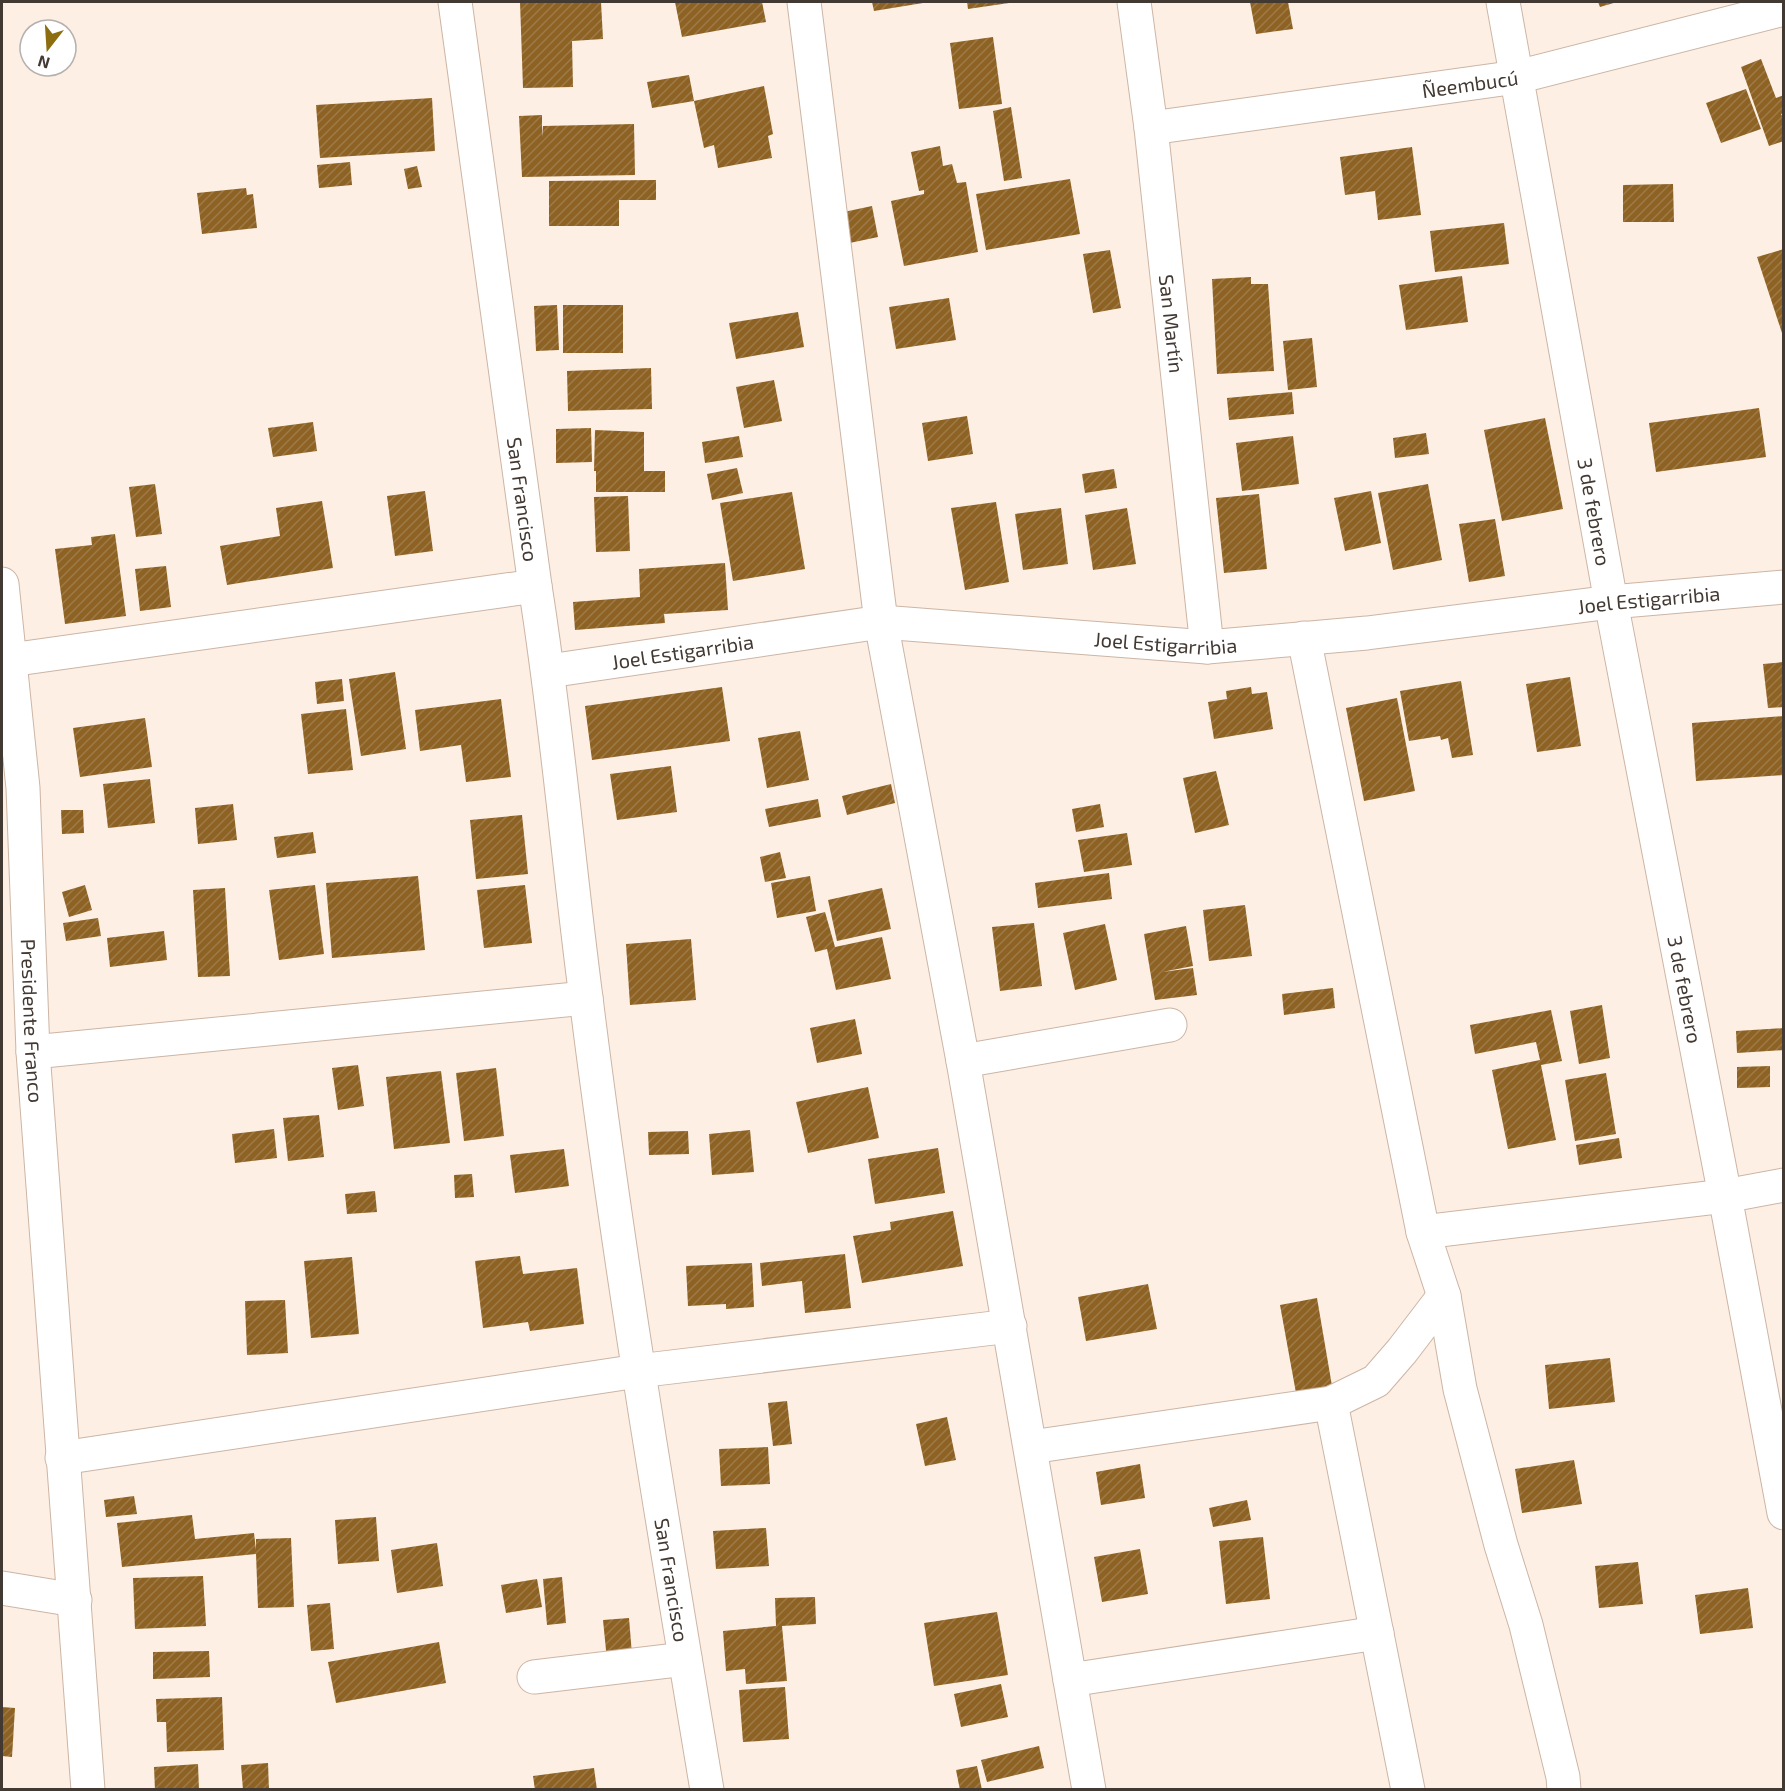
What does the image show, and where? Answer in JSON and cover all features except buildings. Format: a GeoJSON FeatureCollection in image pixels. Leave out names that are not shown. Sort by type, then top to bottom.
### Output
{"type":"FeatureCollection","features":[{"type":"Feature","properties":{"kind":"street","name":"San Francisco"},"geometry":{"type":"LineString","coordinates":[[455,2],[535,586],[549,671],[586,998],[638,1371],[707,1790]]}},
{"type":"Feature","properties":{"kind":"street"},"geometry":{"type":"LineString","coordinates":[[804,2],[881,622],[963,1061],[1089,1790]]}},
{"type":"Feature","properties":{"kind":"street","name":"San Martín"},"geometry":{"type":"LineString","coordinates":[[1134,2],[1151,128],[1207,647]]}},
{"type":"Feature","properties":{"kind":"street","name":"3 de febrero"},"geometry":{"type":"LineString","coordinates":[[1503,2],[1611,602],[1784,1512]]}},
{"type":"Feature","properties":{"kind":"street","name":"Ñeembucú"},"geometry":{"type":"LineString","coordinates":[[1151,128],[1517,77],[1784,9]]}},
{"type":"Feature","properties":{"kind":"street","name":"Presidente Franco"},"geometry":{"type":"LineString","coordinates":[[2,584],[10,660],[12,786],[62,1458],[75,1600]]}},
{"type":"Feature","properties":{"kind":"street"},"geometry":{"type":"LineString","coordinates":[[10,660],[535,586]]}},
{"type":"Feature","properties":{"kind":"street","name":"Joel Estigarribia"},"geometry":{"type":"LineString","coordinates":[[549,671],[881,622],[1207,647],[1379,632],[1611,602],[1784,587]]}},
{"type":"Feature","properties":{"kind":"street"},"geometry":{"type":"LineString","coordinates":[[1304,638],[1423,1232],[1444,1296],[1460,1389],[1500,1545],[1526,1625],[1564,1790]]}},
{"type":"Feature","properties":{"kind":"street"},"geometry":{"type":"LineString","coordinates":[[33,1052],[586,998]]}},
{"type":"Feature","properties":{"kind":"street"},"geometry":{"type":"LineString","coordinates":[[963,1061],[1170,1025]]}},
{"type":"Feature","properties":{"kind":"street"},"geometry":{"type":"LineString","coordinates":[[1423,1232],[1725,1196],[1784,1185]]}},
{"type":"Feature","properties":{"kind":"street"},"geometry":{"type":"LineString","coordinates":[[1031,1447],[1331,1403],[1376,1381],[1402,1352],[1444,1296]]}},
{"type":"Feature","properties":{"kind":"street"},"geometry":{"type":"LineString","coordinates":[[62,1458],[638,1371],[1010,1326]]}},
{"type":"Feature","properties":{"kind":"street"},"geometry":{"type":"LineString","coordinates":[[1331,1403],[1408,1790]]}},
{"type":"Feature","properties":{"kind":"street"},"geometry":{"type":"LineString","coordinates":[[2,1588],[75,1600],[88,1790]]}},
{"type":"Feature","properties":{"kind":"street"},"geometry":{"type":"LineString","coordinates":[[1070,1680],[1377,1633]]}},
{"type":"Feature","properties":{"kind":"street"},"geometry":{"type":"LineString","coordinates":[[534,1677],[685,1659]]}}]}
